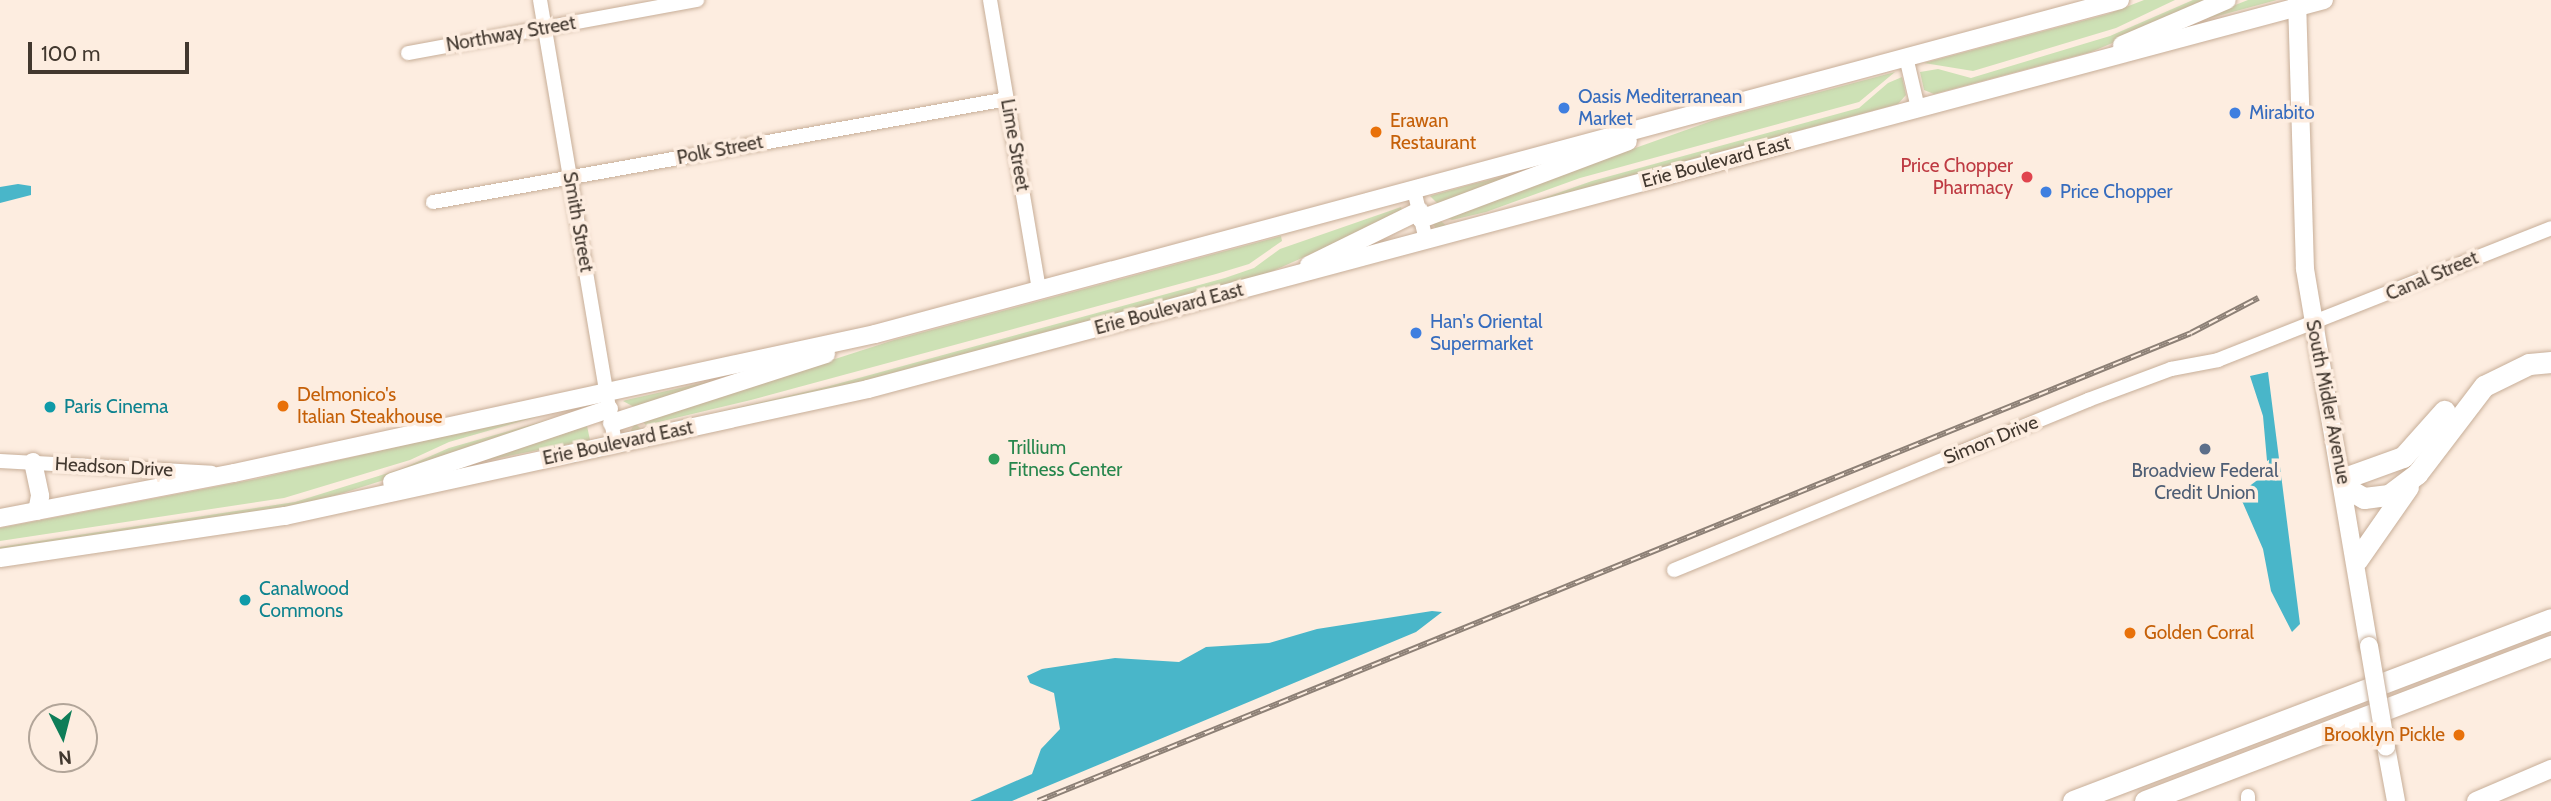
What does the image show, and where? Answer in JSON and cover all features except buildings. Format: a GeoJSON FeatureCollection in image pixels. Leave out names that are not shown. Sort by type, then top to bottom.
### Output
{"type":"FeatureCollection","features":[{"type":"Feature","properties":{"kind":"highway"},"geometry":{"type":"LineString","coordinates":[[2343,483],[2403,457],[2482,371],[2524,352],[2551,349]]}},
{"type":"Feature","properties":{"kind":"highway"},"geometry":{"type":"LineString","coordinates":[[2357,560],[2417,474],[2484,386],[2529,364],[2551,362]]}},
{"type":"Feature","properties":{"kind":"highway"},"geometry":{"type":"LineString","coordinates":[[2343,483],[2364,498],[2382,498],[2417,474]]}},
{"type":"Feature","properties":{"kind":"highway"},"geometry":{"type":"LineString","coordinates":[[2511,634],[2551,608]]}},
{"type":"Feature","properties":{"kind":"highway"},"geometry":{"type":"LineString","coordinates":[[2073,801],[2551,619]]}},
{"type":"Feature","properties":{"kind":"highway"},"geometry":{"type":"LineString","coordinates":[[2145,801],[2551,646]]}},
{"type":"Feature","properties":{"kind":"main road"},"geometry":{"type":"LineString","coordinates":[[309,509],[609,409],[875,334],[2120,0]]}},
{"type":"Feature","properties":{"kind":"main road"},"geometry":{"type":"LineString","coordinates":[[2077,65],[2227,0]]}},
{"type":"Feature","properties":{"kind":"main road","name":"Erie Boulevard East"},"geometry":{"type":"LineString","coordinates":[[0,558],[194,532],[868,389],[2297,4],[2324,0]]}},
{"type":"Feature","properties":{"kind":"main road","name":"South Midler Avenue"},"geometry":{"type":"LineString","coordinates":[[2297,4],[2305,269],[2357,560],[2396,801]]}},
{"type":"Feature","properties":{"kind":"main road"},"geometry":{"type":"LineString","coordinates":[[1288,277],[1420,215],[1598,155],[1679,119]]}},
{"type":"Feature","properties":{"kind":"main road"},"geometry":{"type":"LineString","coordinates":[[0,518],[227,474],[609,409],[789,370],[875,334]]}},
{"type":"Feature","properties":{"kind":"main road"},"geometry":{"type":"LineString","coordinates":[[33,462],[40,496],[37,511]]}},
{"type":"Feature","properties":{"kind":"main road"},"geometry":{"type":"LineString","coordinates":[[2476,801],[2551,769]]}},
{"type":"Feature","properties":{"kind":"street","name":"Smith Street"},"geometry":{"type":"LineString","coordinates":[[540,0],[615,443]]}},
{"type":"Feature","properties":{"kind":"street","name":"Northway Street"},"geometry":{"type":"LineString","coordinates":[[408,53],[697,0]]}},
{"type":"Feature","properties":{"kind":"street","name":"Lime Street"},"geometry":{"type":"LineString","coordinates":[[990,0],[1040,290]]}},
{"type":"Feature","properties":{"kind":"street"},"geometry":{"type":"LineString","coordinates":[[1906,57],[1918,108]]}},
{"type":"Feature","properties":{"kind":"street","name":"Polk Street"},"geometry":{"type":"LineString","coordinates":[[433,202],[1007,99]]}},
{"type":"Feature","properties":{"kind":"street"},"geometry":{"type":"LineString","coordinates":[[1414,190],[1426,240]]}},
{"type":"Feature","properties":{"kind":"street","name":"Canal Street"},"geometry":{"type":"LineString","coordinates":[[2313,324],[2551,228]]}},
{"type":"Feature","properties":{"kind":"street","name":"Simon Drive"},"geometry":{"type":"LineString","coordinates":[[1674,570],[2088,400],[2171,369],[2218,360],[2313,324]]}},
{"type":"Feature","properties":{"kind":"street","name":"Headson Drive"},"geometry":{"type":"LineString","coordinates":[[0,460],[227,474]]}},
{"type":"Feature","properties":{"kind":"green space"},"geometry":{"type":"Polygon","coordinates":[[[2144,0],[2175,0],[2116,28],[1973,71],[1924,63],[2108,14],[2144,0]]]}},
{"type":"Feature","properties":{"kind":"green space"},"geometry":{"type":"Polygon","coordinates":[[[2193,0],[2215,0],[2091,52],[1934,94],[1924,90],[1920,72],[1938,69],[1971,78],[2110,36],[2193,0]]]}},
{"type":"Feature","properties":{"kind":"green space"},"geometry":{"type":"Polygon","coordinates":[[[2248,0],[2277,0],[2199,21],[2202,18],[2248,0]]]}},
{"type":"Feature","properties":{"kind":"green space"},"geometry":{"type":"Polygon","coordinates":[[[1895,72],[1859,102],[1580,178],[1486,212],[1452,220],[1444,216],[1717,119],[1895,72]]]}},
{"type":"Feature","properties":{"kind":"green space"},"geometry":{"type":"Polygon","coordinates":[[[1902,77],[1906,95],[1898,104],[1607,182],[1530,207],[1437,230],[1433,224],[1438,219],[1447,226],[1501,213],[1592,181],[1859,108],[1888,83],[1902,77]]]}},
{"type":"Feature","properties":{"kind":"green space"},"geometry":{"type":"Polygon","coordinates":[[[1550,165],[1441,207],[1430,196],[1473,184],[1550,165]]]}},
{"type":"Feature","properties":{"kind":"green space"},"geometry":{"type":"Polygon","coordinates":[[[1401,207],[1403,213],[1266,274],[777,405],[632,433],[631,430],[635,423],[642,430],[826,387],[1225,278],[1254,268],[1280,249],[1401,207]]]}},
{"type":"Feature","properties":{"kind":"green space"},"geometry":{"type":"Polygon","coordinates":[[[1281,236],[1282,241],[1249,264],[1216,274],[751,400],[646,425],[642,421],[894,340],[1281,236]]]}},
{"type":"Feature","properties":{"kind":"green space"},"geometry":{"type":"Polygon","coordinates":[[[747,373],[636,408],[623,401],[626,400],[747,373]]]}},
{"type":"Feature","properties":{"kind":"green space"},"geometry":{"type":"Polygon","coordinates":[[[567,408],[449,442],[410,460],[284,498],[0,541],[0,528],[256,479],[567,408]]]}},
{"type":"Feature","properties":{"kind":"green space"},"geometry":{"type":"Polygon","coordinates":[[[583,410],[584,417],[286,511],[0,555],[0,547],[295,502],[401,469],[449,448],[583,410]]]}},
{"type":"Feature","properties":{"kind":"green space"},"geometry":{"type":"Polygon","coordinates":[[[587,426],[590,440],[478,462],[587,426]]]}},
{"type":"Feature","properties":{"kind":"water"},"geometry":{"type":"Polygon","coordinates":[[[18,184],[31,186],[31,195],[0,203],[0,187],[18,184]]]}},
{"type":"Feature","properties":{"kind":"water"},"geometry":{"type":"Polygon","coordinates":[[[2268,372],[2300,624],[2292,632],[2271,591],[2263,549],[2239,494],[2268,472],[2263,416],[2250,376],[2268,372]]]}},
{"type":"Feature","properties":{"kind":"water"},"geometry":{"type":"Polygon","coordinates":[[[1432,611],[1442,612],[1416,632],[1012,801],[970,801],[1032,774],[1041,749],[1060,729],[1054,693],[1030,683],[1027,676],[1042,669],[1115,658],[1179,662],[1206,647],[1269,643],[1317,629],[1432,611]]]}},
{"type":"Feature","properties":{"kind":"railway"},"geometry":{"type":"LineString","coordinates":[[1038,801],[2191,333],[2258,298]]}},
{"type":"Feature","properties":{"kind":"place","name":"Oasis Mediterranean Market"},"geometry":{"type":"Point","coordinates":[1564,108]}},
{"type":"Feature","properties":{"kind":"place","name":"Mirabito"},"geometry":{"type":"Point","coordinates":[2235,113]}},
{"type":"Feature","properties":{"kind":"place","name":"Erawan Restaurant"},"geometry":{"type":"Point","coordinates":[1376,132]}},
{"type":"Feature","properties":{"kind":"place","name":"Price Chopper Pharmacy"},"geometry":{"type":"Point","coordinates":[2027,177]}},
{"type":"Feature","properties":{"kind":"place","name":"Price Chopper"},"geometry":{"type":"Point","coordinates":[2046,192]}},
{"type":"Feature","properties":{"kind":"place","name":"Han's Oriental Supermarket"},"geometry":{"type":"Point","coordinates":[1416,333]}},
{"type":"Feature","properties":{"kind":"place","name":"Delmonico's Italian Steakhouse"},"geometry":{"type":"Point","coordinates":[283,406]}},
{"type":"Feature","properties":{"kind":"place","name":"Paris Cinema"},"geometry":{"type":"Point","coordinates":[50,407]}},
{"type":"Feature","properties":{"kind":"place","name":"Broadview Federal Credit Union"},"geometry":{"type":"Point","coordinates":[2205,449]}},
{"type":"Feature","properties":{"kind":"place","name":"Trillium Fitness Center"},"geometry":{"type":"Point","coordinates":[994,459]}},
{"type":"Feature","properties":{"kind":"place","name":"Canalwood Commons"},"geometry":{"type":"Point","coordinates":[245,600]}},
{"type":"Feature","properties":{"kind":"place","name":"Golden Corral"},"geometry":{"type":"Point","coordinates":[2130,633]}},
{"type":"Feature","properties":{"kind":"place","name":"Brooklyn Pickle"},"geometry":{"type":"Point","coordinates":[2459,735]}}]}
